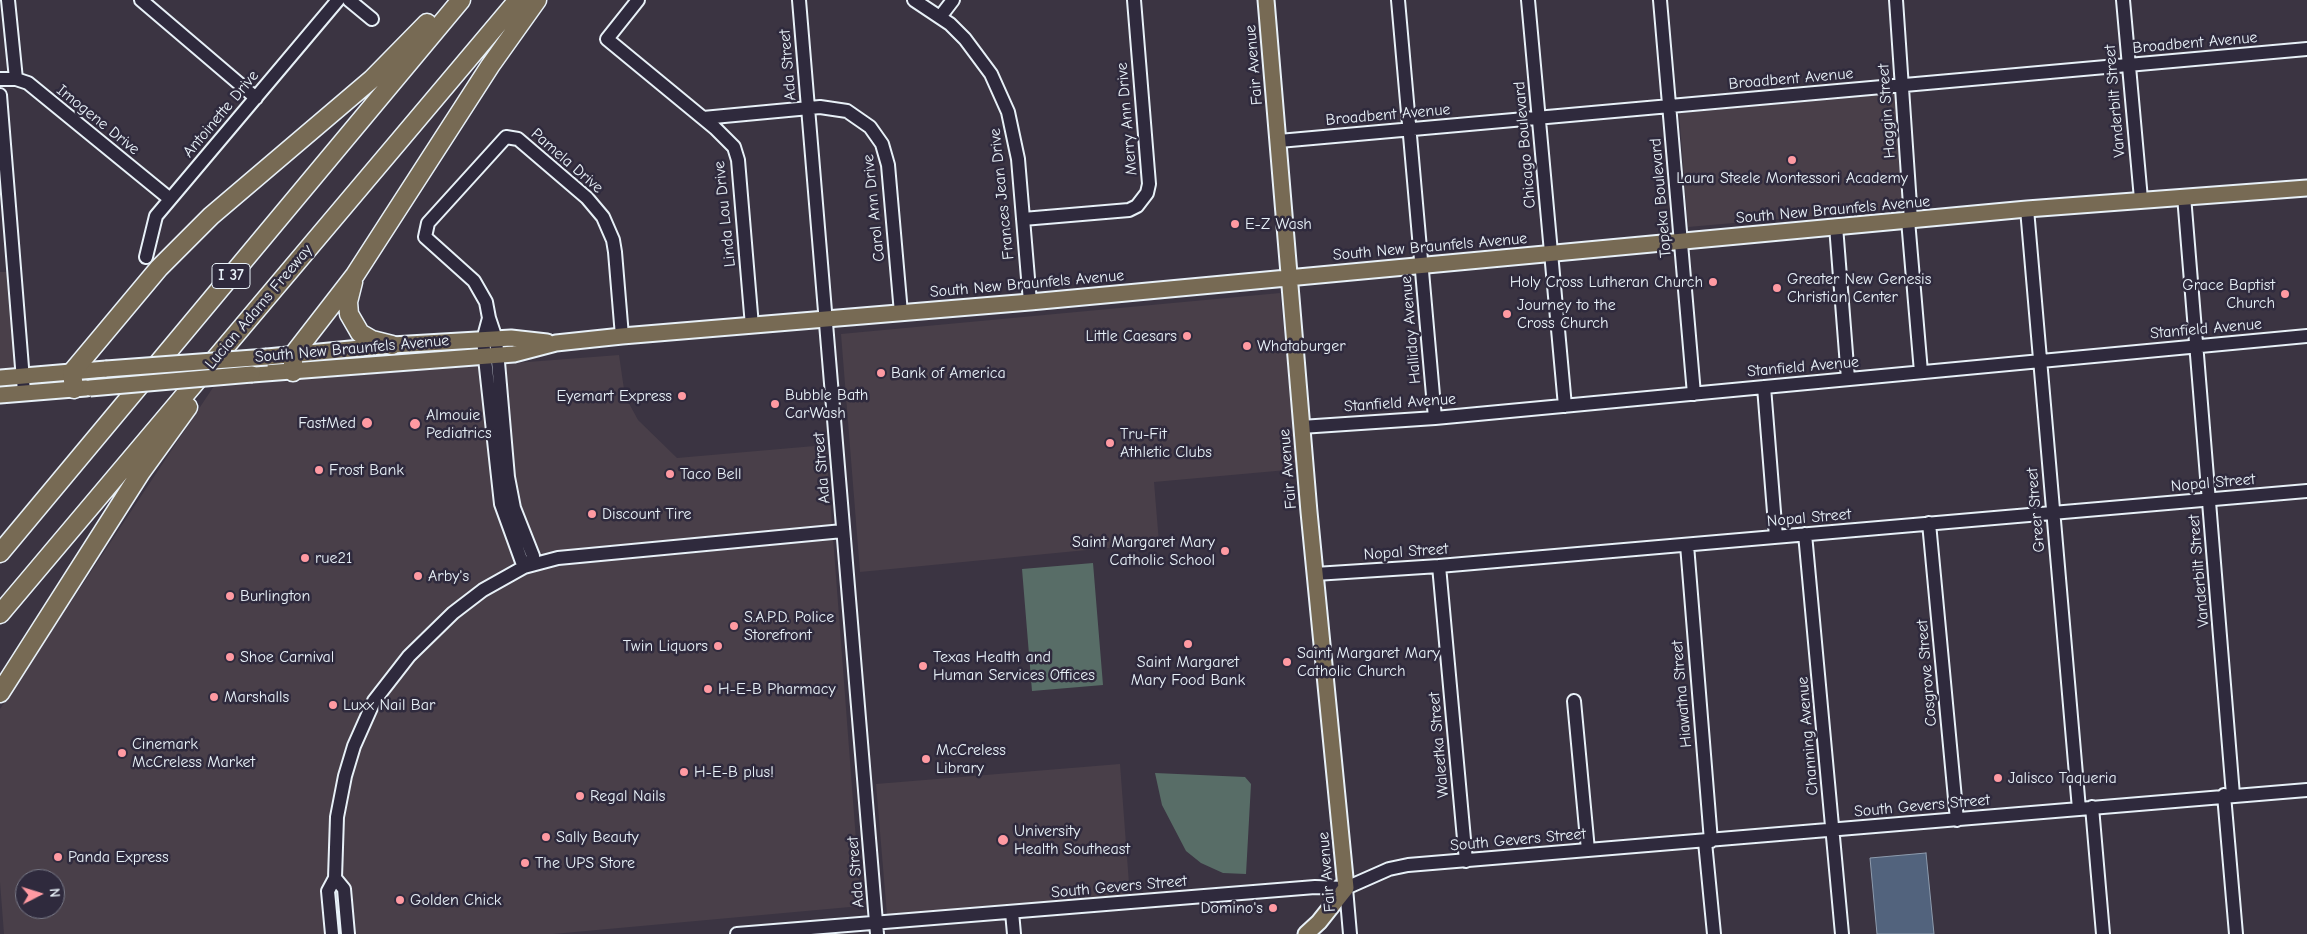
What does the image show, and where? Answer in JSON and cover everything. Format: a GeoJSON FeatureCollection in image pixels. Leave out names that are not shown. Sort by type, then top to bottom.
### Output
{"type":"FeatureCollection","features":[{"type":"Feature","properties":{"kind":"highway"},"geometry":{"type":"LineString","coordinates":[[79,383],[159,268],[211,216],[372,79],[413,39],[446,0]]}},
{"type":"Feature","properties":{"kind":"highway","name":"I 37"},"geometry":{"type":"LineString","coordinates":[[0,552],[461,0]]}},
{"type":"Feature","properties":{"kind":"highway","name":"Lucian Adams Freeway"},"geometry":{"type":"LineString","coordinates":[[0,614],[518,0]]}},
{"type":"Feature","properties":{"kind":"highway"},"geometry":{"type":"LineString","coordinates":[[293,363],[355,275],[490,66],[537,0]]}},
{"type":"Feature","properties":{"kind":"highway"},"geometry":{"type":"LineString","coordinates":[[355,275],[348,302],[349,314],[360,333],[372,340],[392,345]]}},
{"type":"Feature","properties":{"kind":"highway"},"geometry":{"type":"LineString","coordinates":[[0,693],[141,472],[270,294]]}},
{"type":"Feature","properties":{"kind":"main road","name":"Fair Avenue"},"geometry":{"type":"LineString","coordinates":[[1266,0],[1289,254],[1289,277],[1314,574],[1346,888]]}},
{"type":"Feature","properties":{"kind":"main road","name":"South New Braunfels Avenue"},"geometry":{"type":"LineString","coordinates":[[0,378],[23,376],[79,383],[106,369],[267,356],[293,363],[491,356],[514,354],[556,343],[622,336],[1030,302],[2027,209],[2307,188]]}},
{"type":"Feature","properties":{"kind":"main road","name":"South New Braunfels Avenue"},"geometry":{"type":"LineString","coordinates":[[0,395],[79,383],[252,374],[293,363],[392,345],[490,339],[556,343]]}},
{"type":"Feature","properties":{"kind":"main road"},"geometry":{"type":"LineString","coordinates":[[1306,934],[1319,922],[1346,888]]}},
{"type":"Feature","properties":{"kind":"street"},"geometry":{"type":"LineString","coordinates":[[8,0],[16,79]]}},
{"type":"Feature","properties":{"kind":"street"},"geometry":{"type":"LineString","coordinates":[[141,0],[256,98]]}},
{"type":"Feature","properties":{"kind":"street","name":"Antoinette Drive"},"geometry":{"type":"LineString","coordinates":[[146,257],[156,216],[338,0]]}},
{"type":"Feature","properties":{"kind":"street"},"geometry":{"type":"LineString","coordinates":[[349,0],[372,18]]}},
{"type":"Feature","properties":{"kind":"street","name":"Linda Lou Drive"},"geometry":{"type":"LineString","coordinates":[[638,0],[607,39],[729,140],[734,147],[738,160],[752,326]]}},
{"type":"Feature","properties":{"kind":"street","name":"Ada Street"},"geometry":{"type":"LineString","coordinates":[[799,0],[877,929]]}},
{"type":"Feature","properties":{"kind":"street","name":"Frances Jean Drive"},"geometry":{"type":"LineString","coordinates":[[914,0],[940,17],[965,39],[979,56],[1001,92],[1014,133],[1030,302]]}},
{"type":"Feature","properties":{"kind":"street"},"geometry":{"type":"LineString","coordinates":[[940,17],[953,0]]}},
{"type":"Feature","properties":{"kind":"street","name":"Merry Ann Drive"},"geometry":{"type":"LineString","coordinates":[[1023,219],[1129,210],[1143,200],[1147,193],[1149,184],[1134,0]]}},
{"type":"Feature","properties":{"kind":"street","name":"Halliday Avenue"},"geometry":{"type":"LineString","coordinates":[[1398,0],[1435,418]]}},
{"type":"Feature","properties":{"kind":"street","name":"Chicago Boulevard"},"geometry":{"type":"LineString","coordinates":[[1528,0],[1565,406]]}},
{"type":"Feature","properties":{"kind":"street","name":"Topeka Boulevard"},"geometry":{"type":"LineString","coordinates":[[1660,0],[1694,394]]}},
{"type":"Feature","properties":{"kind":"street","name":"Haggin Street"},"geometry":{"type":"LineString","coordinates":[[1896,0],[1909,220],[1921,372]]}},
{"type":"Feature","properties":{"kind":"street","name":"Vanderbilt Street"},"geometry":{"type":"LineString","coordinates":[[2123,0],[2141,199]]}},
{"type":"Feature","properties":{"kind":"street","name":"Broadbent Avenue"},"geometry":{"type":"LineString","coordinates":[[1278,141],[2307,49]]}},
{"type":"Feature","properties":{"kind":"street","name":"Imogene Drive"},"geometry":{"type":"LineString","coordinates":[[0,79],[16,79],[28,83],[170,199]]}},
{"type":"Feature","properties":{"kind":"street"},"geometry":{"type":"LineString","coordinates":[[0,95],[24,392]]}},
{"type":"Feature","properties":{"kind":"street","name":"Carol Ann Drive"},"geometry":{"type":"LineString","coordinates":[[703,118],[808,108],[834,108],[847,112],[870,127],[882,144],[888,164],[901,313]]}},
{"type":"Feature","properties":{"kind":"street","name":"Pamela Drive"},"geometry":{"type":"LineString","coordinates":[[490,339],[486,302],[474,281],[424,237],[428,223],[506,137],[511,136],[518,139],[587,198],[603,217],[613,240],[622,336]]}},
{"type":"Feature","properties":{"kind":"street","name":"Vanderbilt Street"},"geometry":{"type":"LineString","coordinates":[[2184,196],[2209,499],[2229,795],[2236,934]]}},
{"type":"Feature","properties":{"kind":"street","name":"Greer Street"},"geometry":{"type":"LineString","coordinates":[[2027,209],[2079,809]]}},
{"type":"Feature","properties":{"kind":"street"},"geometry":{"type":"LineString","coordinates":[[1836,226],[1848,379]]}},
{"type":"Feature","properties":{"kind":"street","name":"Stanfield Avenue"},"geometry":{"type":"LineString","coordinates":[[1301,427],[1435,418],[2307,336]]}},
{"type":"Feature","properties":{"kind":"street"},"geometry":{"type":"LineString","coordinates":[[490,339],[508,477],[514,508],[533,556],[530,565]]}},
{"type":"Feature","properties":{"kind":"street"},"geometry":{"type":"LineString","coordinates":[[1764,387],[1776,537]]}},
{"type":"Feature","properties":{"kind":"street","name":"Nopal Street"},"geometry":{"type":"LineString","coordinates":[[1314,574],[1439,566],[2307,491]]}},
{"type":"Feature","properties":{"kind":"street","name":"Cosgrove Street"},"geometry":{"type":"LineString","coordinates":[[1929,523],[1957,820]]}},
{"type":"Feature","properties":{"kind":"street"},"geometry":{"type":"LineString","coordinates":[[332,934],[328,891],[335,878],[337,817],[345,776],[354,746],[374,701],[409,656],[453,613],[483,590],[530,565],[582,554],[843,531]]}},
{"type":"Feature","properties":{"kind":"street","name":"Channing Avenue"},"geometry":{"type":"LineString","coordinates":[[1805,534],[1842,934]]}},
{"type":"Feature","properties":{"kind":"street","name":"Hiawatha Street"},"geometry":{"type":"LineString","coordinates":[[1687,545],[1714,934]]}},
{"type":"Feature","properties":{"kind":"street","name":"Waleetka Street"},"geometry":{"type":"LineString","coordinates":[[1439,566],[1466,861]]}},
{"type":"Feature","properties":{"kind":"street"},"geometry":{"type":"LineString","coordinates":[[1574,701],[1588,850]]}},
{"type":"Feature","properties":{"kind":"street","name":"South Gevers Street"},"geometry":{"type":"LineString","coordinates":[[737,934],[877,929],[1012,912],[1315,887],[1346,888],[1389,868],[2229,795],[2307,790]]}},
{"type":"Feature","properties":{"kind":"street"},"geometry":{"type":"LineString","coordinates":[[2092,807],[2103,934]]}},
{"type":"Feature","properties":{"kind":"street"},"geometry":{"type":"LineString","coordinates":[[335,878],[344,889],[348,934]]}},
{"type":"Feature","properties":{"kind":"street","name":"Fair Avenue"},"geometry":{"type":"LineString","coordinates":[[1346,888],[1350,934]]}},
{"type":"Feature","properties":{"kind":"street"},"geometry":{"type":"LineString","coordinates":[[1012,912],[1014,934]]}},
{"type":"Feature","properties":{"kind":"shaded area","name":"Laura Steele Montessori Academy"},"geometry":{"type":"Polygon","coordinates":[[[1896,93],[1905,208],[1688,227],[1679,112],[1896,93]]]}},
{"type":"Feature","properties":{"kind":"shaded area"},"geometry":{"type":"Polygon","coordinates":[[[0,272],[9,272],[16,364],[12,369],[0,370],[0,272]]]}},
{"type":"Feature","properties":{"kind":"shaded area"},"geometry":{"type":"Polygon","coordinates":[[[1280,293],[1298,469],[1154,482],[1159,543],[860,572],[841,334],[1280,293]]]}},
{"type":"Feature","properties":{"kind":"shaded area"},"geometry":{"type":"Polygon","coordinates":[[[619,355],[625,396],[638,420],[677,458],[826,445],[861,906],[553,934],[4,934],[0,882],[0,709],[214,386],[619,355]]]}},
{"type":"Feature","properties":{"kind":"shaded area","name":"University Health Southeast"},"geometry":{"type":"Polygon","coordinates":[[[1120,764],[1130,897],[887,915],[876,784],[1120,764]]]}},
{"type":"Feature","properties":{"kind":"green space"},"geometry":{"type":"Polygon","coordinates":[[[1093,563],[1103,685],[1032,691],[1022,569],[1093,563]]]}},
{"type":"Feature","properties":{"kind":"green space"},"geometry":{"type":"Polygon","coordinates":[[[1155,773],[1245,777],[1251,784],[1246,874],[1223,873],[1201,863],[1186,851],[1162,805],[1155,773]]]}},
{"type":"Feature","properties":{"kind":"water"},"geometry":{"type":"Polygon","coordinates":[[[1926,853],[1934,934],[1877,934],[1870,858],[1926,853]]]}},
{"type":"Feature","properties":{"kind":"place","name":"Laura Steele Montessori Academy"},"geometry":{"type":"Point","coordinates":[1792,160]}},
{"type":"Feature","properties":{"kind":"place","name":"E-Z Wash"},"geometry":{"type":"Point","coordinates":[1235,224]}},
{"type":"Feature","properties":{"kind":"place","name":"Holy Cross Lutheran Church"},"geometry":{"type":"Point","coordinates":[1713,282]}},
{"type":"Feature","properties":{"kind":"place","name":"Greater New Genesis Christian Center"},"geometry":{"type":"Point","coordinates":[1777,288]}},
{"type":"Feature","properties":{"kind":"place","name":"Grace Baptist Church"},"geometry":{"type":"Point","coordinates":[2285,294]}},
{"type":"Feature","properties":{"kind":"place","name":"Journey to the Cross Church"},"geometry":{"type":"Point","coordinates":[1507,314]}},
{"type":"Feature","properties":{"kind":"place","name":"Little Caesars"},"geometry":{"type":"Point","coordinates":[1187,336]}},
{"type":"Feature","properties":{"kind":"place","name":"Whataburger"},"geometry":{"type":"Point","coordinates":[1247,346]}},
{"type":"Feature","properties":{"kind":"place","name":"Bank of America"},"geometry":{"type":"Point","coordinates":[881,373]}},
{"type":"Feature","properties":{"kind":"place","name":"Eyemart Express"},"geometry":{"type":"Point","coordinates":[682,396]}},
{"type":"Feature","properties":{"kind":"place","name":"Bubble Bath CarWash"},"geometry":{"type":"Point","coordinates":[775,404]}},
{"type":"Feature","properties":{"kind":"place","name":"FastMed"},"geometry":{"type":"Point","coordinates":[367,423]}},
{"type":"Feature","properties":{"kind":"place","name":"Almouie Pediatrics"},"geometry":{"type":"Point","coordinates":[415,424]}},
{"type":"Feature","properties":{"kind":"place","name":"Tru-Fit Athletic Clubs"},"geometry":{"type":"Point","coordinates":[1110,443]}},
{"type":"Feature","properties":{"kind":"place","name":"Frost Bank"},"geometry":{"type":"Point","coordinates":[319,470]}},
{"type":"Feature","properties":{"kind":"place","name":"Taco Bell"},"geometry":{"type":"Point","coordinates":[670,474]}},
{"type":"Feature","properties":{"kind":"place","name":"Discount Tire"},"geometry":{"type":"Point","coordinates":[592,514]}},
{"type":"Feature","properties":{"kind":"place","name":"Saint Margaret Mary Catholic School"},"geometry":{"type":"Point","coordinates":[1225,551]}},
{"type":"Feature","properties":{"kind":"place","name":"rue21"},"geometry":{"type":"Point","coordinates":[305,558]}},
{"type":"Feature","properties":{"kind":"place","name":"Arby's"},"geometry":{"type":"Point","coordinates":[418,576]}},
{"type":"Feature","properties":{"kind":"place","name":"Burlington"},"geometry":{"type":"Point","coordinates":[230,596]}},
{"type":"Feature","properties":{"kind":"place","name":"S.A.P.D. Police Storefront"},"geometry":{"type":"Point","coordinates":[734,626]}},
{"type":"Feature","properties":{"kind":"place","name":"Saint Margaret Mary Food Bank"},"geometry":{"type":"Point","coordinates":[1188,644]}},
{"type":"Feature","properties":{"kind":"place","name":"Twin Liquors"},"geometry":{"type":"Point","coordinates":[718,646]}},
{"type":"Feature","properties":{"kind":"place","name":"Shoe Carnival"},"geometry":{"type":"Point","coordinates":[230,657]}},
{"type":"Feature","properties":{"kind":"place","name":"Saint Margaret Mary Catholic Church"},"geometry":{"type":"Point","coordinates":[1287,662]}},
{"type":"Feature","properties":{"kind":"place","name":"Texas Health and Human Services Offices"},"geometry":{"type":"Point","coordinates":[923,666]}},
{"type":"Feature","properties":{"kind":"place","name":"H-E-B Pharmacy"},"geometry":{"type":"Point","coordinates":[708,689]}},
{"type":"Feature","properties":{"kind":"place","name":"Marshalls"},"geometry":{"type":"Point","coordinates":[214,697]}},
{"type":"Feature","properties":{"kind":"place","name":"Luxx Nail Bar"},"geometry":{"type":"Point","coordinates":[333,705]}},
{"type":"Feature","properties":{"kind":"place","name":"Cinemark McCreless Market"},"geometry":{"type":"Point","coordinates":[122,753]}},
{"type":"Feature","properties":{"kind":"place","name":"McCreless Library"},"geometry":{"type":"Point","coordinates":[926,759]}},
{"type":"Feature","properties":{"kind":"place","name":"H-E-B plus!"},"geometry":{"type":"Point","coordinates":[684,772]}},
{"type":"Feature","properties":{"kind":"place","name":"Jalisco Taqueria"},"geometry":{"type":"Point","coordinates":[1998,778]}},
{"type":"Feature","properties":{"kind":"place","name":"Regal Nails"},"geometry":{"type":"Point","coordinates":[580,796]}},
{"type":"Feature","properties":{"kind":"place","name":"Sally Beauty"},"geometry":{"type":"Point","coordinates":[546,837]}},
{"type":"Feature","properties":{"kind":"place","name":"University Health Southeast"},"geometry":{"type":"Point","coordinates":[1003,840]}},
{"type":"Feature","properties":{"kind":"place","name":"Panda Express"},"geometry":{"type":"Point","coordinates":[58,857]}},
{"type":"Feature","properties":{"kind":"place","name":"The UPS Store"},"geometry":{"type":"Point","coordinates":[525,863]}},
{"type":"Feature","properties":{"kind":"place","name":"Golden Chick"},"geometry":{"type":"Point","coordinates":[400,900]}},
{"type":"Feature","properties":{"kind":"place","name":"Domino's"},"geometry":{"type":"Point","coordinates":[1273,908]}}]}
